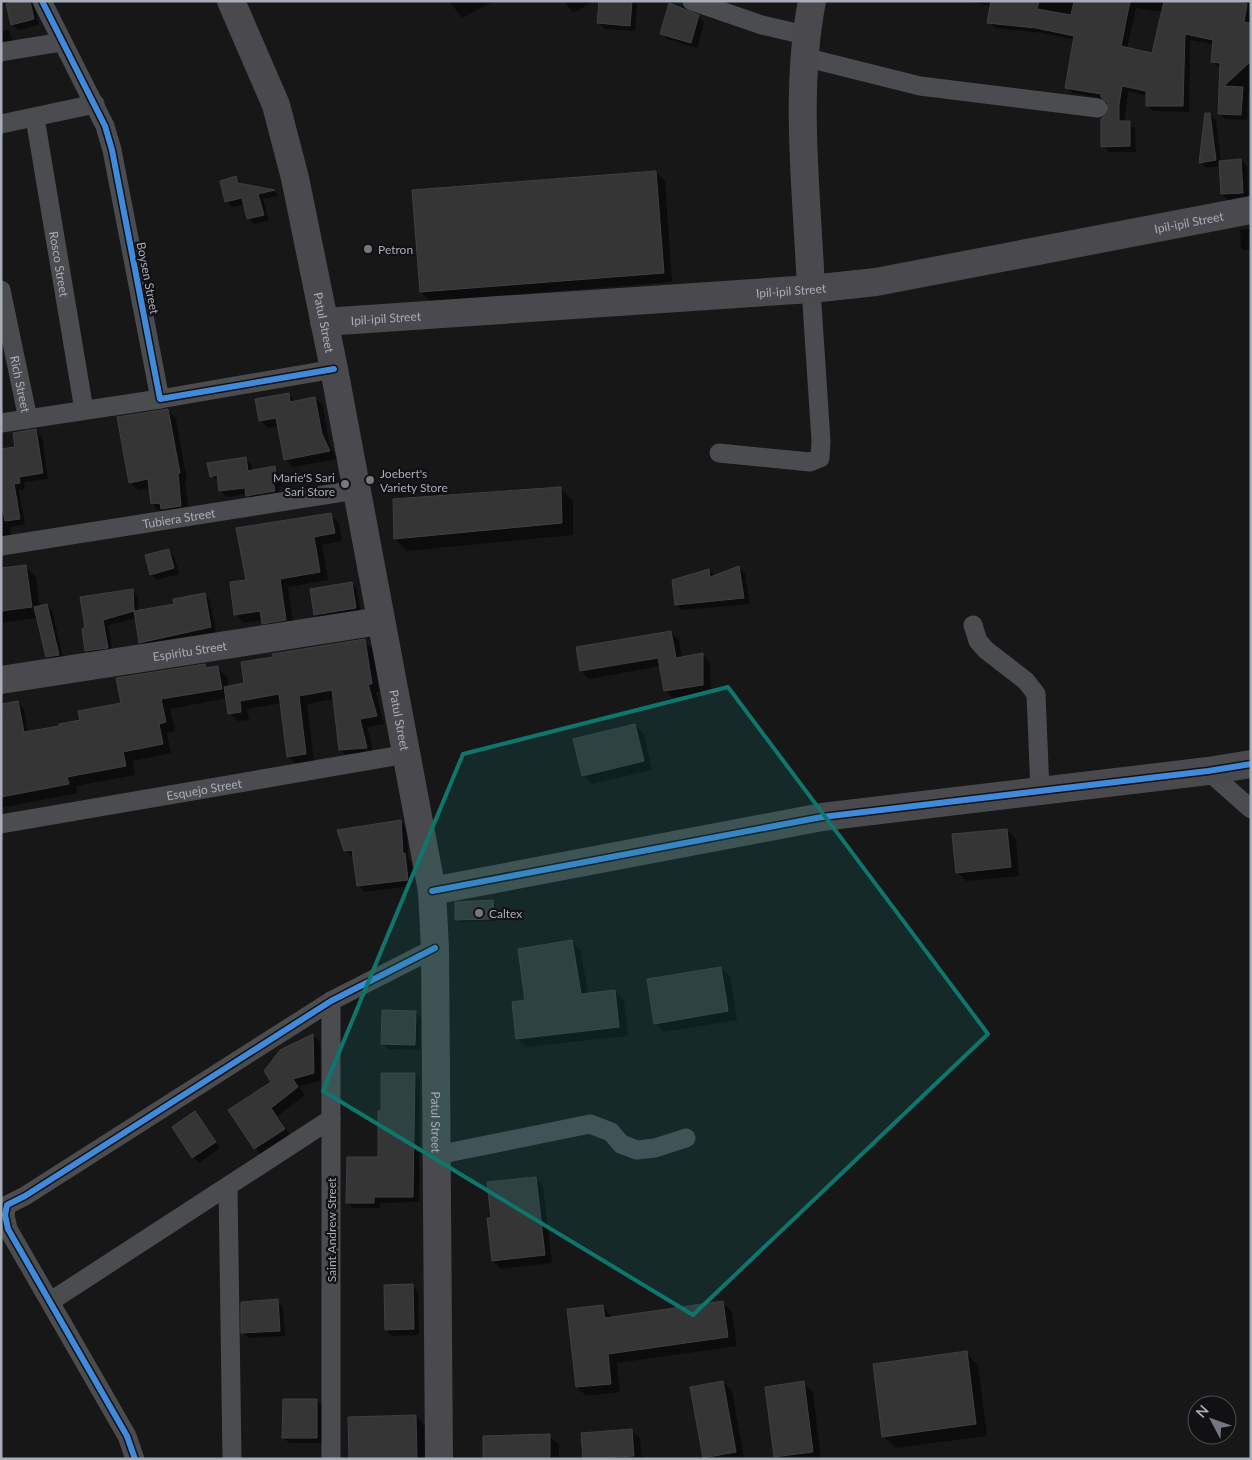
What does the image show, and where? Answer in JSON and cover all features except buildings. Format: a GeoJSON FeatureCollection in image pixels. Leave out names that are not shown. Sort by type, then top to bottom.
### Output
{"type":"FeatureCollection","features":[{"type":"Feature","properties":{"kind":"main road","name":"Patul Street"},"geometry":{"type":"LineString","coordinates":[[231,1],[276,105],[295,178],[334,369],[380,621],[408,754],[432,891],[435,948],[439,1459]]}},
{"type":"Feature","properties":{"kind":"main road"},"geometry":{"type":"LineString","coordinates":[[811,288],[804,118],[805,46],[812,1]]}},
{"type":"Feature","properties":{"kind":"main road","name":"Ipil-ipil Street"},"geometry":{"type":"LineString","coordinates":[[324,322],[876,282],[990,258],[1251,210]]}},
{"type":"Feature","properties":{"kind":"main road","name":"Espiritu Street"},"geometry":{"type":"LineString","coordinates":[[1,680],[380,621]]}},
{"type":"Feature","properties":{"kind":"main road"},"geometry":{"type":"LineString","coordinates":[[432,891],[822,817],[1208,771],[1251,764]]}},
{"type":"Feature","properties":{"kind":"street","name":"Boysen Street"},"geometry":{"type":"LineString","coordinates":[[42,1],[105,126],[112,150],[160,399]]}},
{"type":"Feature","properties":{"kind":"street"},"geometry":{"type":"LineString","coordinates":[[692,1],[762,25],[805,46],[920,86],[1098,108]]}},
{"type":"Feature","properties":{"kind":"street"},"geometry":{"type":"LineString","coordinates":[[1,52],[62,42]]}},
{"type":"Feature","properties":{"kind":"street"},"geometry":{"type":"LineString","coordinates":[[1,124],[94,104]]}},
{"type":"Feature","properties":{"kind":"street","name":"Rosco Street"},"geometry":{"type":"LineString","coordinates":[[35,118],[84,410]]}},
{"type":"Feature","properties":{"kind":"street"},"geometry":{"type":"LineString","coordinates":[[719,453],[810,462],[820,458],[821,441],[811,288]]}},
{"type":"Feature","properties":{"kind":"street","name":"Rich Street"},"geometry":{"type":"LineString","coordinates":[[1,290],[28,419]]}},
{"type":"Feature","properties":{"kind":"street"},"geometry":{"type":"LineString","coordinates":[[1,423],[160,399],[334,369]]}},
{"type":"Feature","properties":{"kind":"street","name":"Tubiera Street"},"geometry":{"type":"LineString","coordinates":[[1,546],[356,490]]}},
{"type":"Feature","properties":{"kind":"street"},"geometry":{"type":"LineString","coordinates":[[972,625],[978,641],[986,650],[1026,681],[1036,694],[1040,791]]}},
{"type":"Feature","properties":{"kind":"street","name":"Esquejo Street"},"geometry":{"type":"LineString","coordinates":[[1,824],[408,754]]}},
{"type":"Feature","properties":{"kind":"street"},"geometry":{"type":"LineString","coordinates":[[1208,771],[1251,809]]}},
{"type":"Feature","properties":{"kind":"street"},"geometry":{"type":"LineString","coordinates":[[135,1459],[128,1436],[8,1229],[5,1215],[7,1205],[25,1196],[331,1001],[435,948]]}},
{"type":"Feature","properties":{"kind":"street","name":"Saint Andrew Street"},"geometry":{"type":"LineString","coordinates":[[331,1001],[331,1459]]}},
{"type":"Feature","properties":{"kind":"street"},"geometry":{"type":"LineString","coordinates":[[51,1301],[331,1120]]}},
{"type":"Feature","properties":{"kind":"street"},"geometry":{"type":"LineString","coordinates":[[437,1155],[590,1124],[611,1132],[621,1144],[637,1150],[654,1148],[686,1138]]}},
{"type":"Feature","properties":{"kind":"street"},"geometry":{"type":"LineString","coordinates":[[228,1186],[232,1459]]}},
{"type":"Feature","properties":{"kind":"highlighted area"},"geometry":{"type":"Polygon","coordinates":[[[728,687],[988,1034],[693,1315],[323,1091],[463,754],[728,687]]]}},
{"type":"Feature","properties":{"kind":"cycle path"},"geometry":{"type":"LineString","coordinates":[[42,1],[105,126],[112,150],[160,399],[334,369]]}},
{"type":"Feature","properties":{"kind":"cycle path"},"geometry":{"type":"LineString","coordinates":[[432,891],[822,817],[1208,771],[1251,764]]}},
{"type":"Feature","properties":{"kind":"cycle path"},"geometry":{"type":"LineString","coordinates":[[135,1459],[127,1436],[8,1229],[5,1215],[7,1205],[25,1196],[331,1001],[435,948]]}},
{"type":"Feature","properties":{"kind":"place","name":"Petron"},"geometry":{"type":"Point","coordinates":[368,249]}},
{"type":"Feature","properties":{"kind":"place","name":"Joebert's Variety Store"},"geometry":{"type":"Point","coordinates":[370,480]}},
{"type":"Feature","properties":{"kind":"place","name":"Marie'S Sari Sari Store"},"geometry":{"type":"Point","coordinates":[345,484]}},
{"type":"Feature","properties":{"kind":"place","name":"Caltex"},"geometry":{"type":"Point","coordinates":[479,913]}}]}
